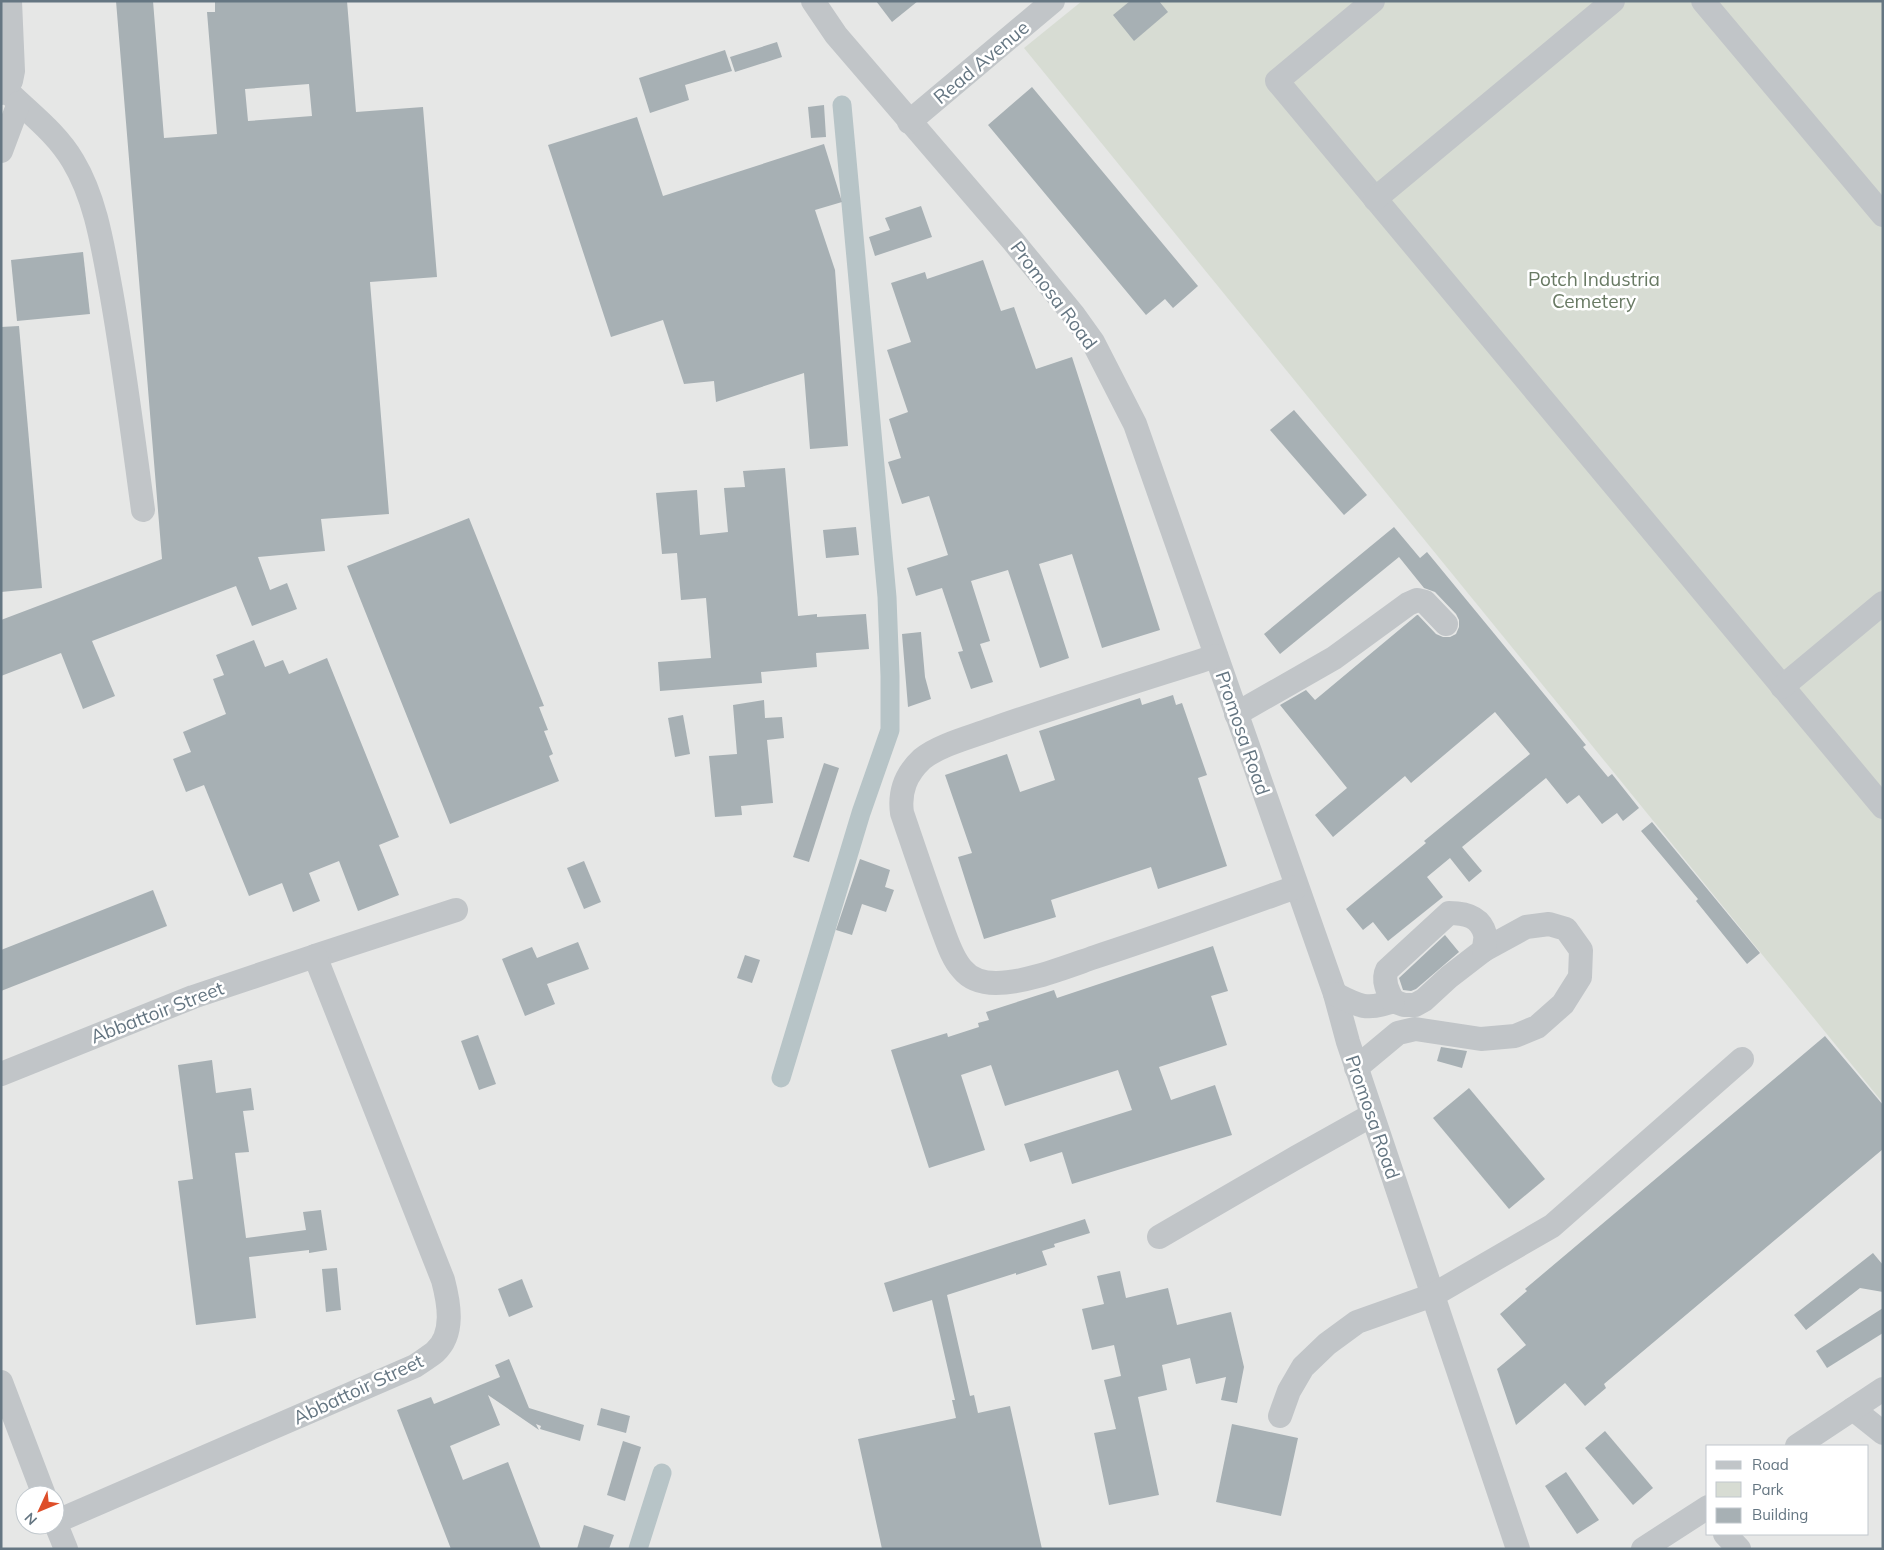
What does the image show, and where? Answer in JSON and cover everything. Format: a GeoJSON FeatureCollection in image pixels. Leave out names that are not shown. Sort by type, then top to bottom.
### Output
{"type":"FeatureCollection","features":[{"type":"Feature","properties":{"kind":"street"},"geometry":{"type":"LineString","coordinates":[[1,151],[13,71],[10,1]]}},
{"type":"Feature","properties":{"kind":"street","name":"Promosa Road"},"geometry":{"type":"LineString","coordinates":[[813,1],[836,35],[1013,240],[1073,314],[1093,342],[1134,424],[1335,994],[1356,1068],[1518,1549]]}},
{"type":"Feature","properties":{"kind":"street","name":"Read Avenue"},"geometry":{"type":"LineString","coordinates":[[910,122],[1053,1]]}},
{"type":"Feature","properties":{"kind":"street"},"geometry":{"type":"LineString","coordinates":[[1373,1],[1277,81],[1883,807]]}},
{"type":"Feature","properties":{"kind":"street"},"geometry":{"type":"LineString","coordinates":[[1375,199],[1613,1]]}},
{"type":"Feature","properties":{"kind":"street"},"geometry":{"type":"LineString","coordinates":[[1703,1],[1883,215]]}},
{"type":"Feature","properties":{"kind":"street"},"geometry":{"type":"LineString","coordinates":[[9,95],[47,127],[73,160],[87,192],[103,244],[118,326],[143,510]]}},
{"type":"Feature","properties":{"kind":"street"},"geometry":{"type":"LineString","coordinates":[[1236,714],[1334,658],[1416,600],[1424,602],[1446,624]]}},
{"type":"Feature","properties":{"kind":"street"},"geometry":{"type":"LineString","coordinates":[[1782,687],[1883,603]]}},
{"type":"Feature","properties":{"kind":"street"},"geometry":{"type":"LineString","coordinates":[[1216,656],[1005,725],[944,747],[924,758],[908,775],[903,787],[901,802],[902,813],[935,910],[952,953],[962,969],[971,977],[981,981],[996,983],[1031,977],[1058,969],[1200,922],[1296,886]]}},
{"type":"Feature","properties":{"kind":"street","name":"Abbattoir Street"},"geometry":{"type":"LineString","coordinates":[[1,1074],[193,997],[456,910]]}},
{"type":"Feature","properties":{"kind":"street"},"geometry":{"type":"LineString","coordinates":[[1393,1001],[1385,980],[1387,970],[1449,913],[1462,913],[1476,919],[1486,934],[1484,950]]}},
{"type":"Feature","properties":{"kind":"street"},"geometry":{"type":"LineString","coordinates":[[1335,994],[1354,1004],[1365,1007],[1379,1006],[1393,1001],[1404,1005],[1415,1005],[1424,1000],[1449,977],[1484,950],[1526,927],[1549,924],[1566,929],[1581,950],[1580,977],[1563,1004],[1537,1027],[1515,1036],[1481,1039],[1415,1029],[1398,1033],[1356,1068]]}},
{"type":"Feature","properties":{"kind":"street","name":"Abbattoir Street"},"geometry":{"type":"LineString","coordinates":[[65,1518],[415,1366],[436,1351],[448,1331],[449,1303],[443,1280],[315,956]]}},
{"type":"Feature","properties":{"kind":"street"},"geometry":{"type":"LineString","coordinates":[[1280,1416],[1289,1391],[1303,1367],[1327,1344],[1357,1322],[1433,1296],[1552,1226],[1742,1059]]}},
{"type":"Feature","properties":{"kind":"street"},"geometry":{"type":"LineString","coordinates":[[1159,1237],[1297,1156],[1372,1115]]}},
{"type":"Feature","properties":{"kind":"street"},"geometry":{"type":"LineString","coordinates":[[1,1382],[40,1485]]}},
{"type":"Feature","properties":{"kind":"street"},"geometry":{"type":"LineString","coordinates":[[1799,1445],[1883,1389]]}},
{"type":"Feature","properties":{"kind":"street"},"geometry":{"type":"LineString","coordinates":[[1853,1409],[1883,1433]]}},
{"type":"Feature","properties":{"kind":"street"},"geometry":{"type":"LineString","coordinates":[[1643,1549],[1706,1510]]}},
{"type":"Feature","properties":{"kind":"street"},"geometry":{"type":"LineString","coordinates":[[60,1535],[66,1549]]}},
{"type":"Feature","properties":{"kind":"street"},"geometry":{"type":"LineString","coordinates":[[1726,1535],[1739,1549]]}},
{"type":"Feature","properties":{"kind":"shaded area"},"geometry":{"type":"Polygon","coordinates":[[[1,1],[1883,1],[1883,1549],[1,1549],[1,1]]]}},
{"type":"Feature","properties":{"kind":"green space","name":"Potch Industria Cemetery"},"geometry":{"type":"Polygon","coordinates":[[[1082,1],[1883,1],[1883,1103],[1024,48],[1082,1]]]}},
{"type":"Feature","properties":{"kind":"building"},"geometry":{"type":"Polygon","coordinates":[[[116,1],[153,1],[164,138],[217,134],[207,12],[215,12],[215,1],[347,1],[356,112],[423,107],[437,277],[370,282],[389,514],[321,519],[325,551],[258,557],[270,590],[287,583],[297,609],[252,626],[236,586],[92,641],[115,696],[83,709],[61,653],[1,676],[1,620],[162,559],[116,1]],[[309,84],[245,89],[248,121],[312,116],[309,84]]]}},
{"type":"Feature","properties":{"kind":"building"},"geometry":{"type":"Polygon","coordinates":[[[876,1],[918,1],[892,22],[876,1]]]}},
{"type":"Feature","properties":{"kind":"building"},"geometry":{"type":"Polygon","coordinates":[[[1130,1],[1159,1],[1168,12],[1134,41],[1113,15],[1130,1]]]}},
{"type":"Feature","properties":{"kind":"building"},"geometry":{"type":"Polygon","coordinates":[[[777,42],[782,57],[735,72],[730,57],[777,42]]]}},
{"type":"Feature","properties":{"kind":"building"},"geometry":{"type":"Polygon","coordinates":[[[725,50],[732,71],[685,85],[689,100],[650,113],[639,78],[725,50]]]}},
{"type":"Feature","properties":{"kind":"building"},"geometry":{"type":"Polygon","coordinates":[[[1032,87],[1198,286],[1173,308],[1165,299],[1146,315],[988,125],[1032,87]]]}},
{"type":"Feature","properties":{"kind":"building"},"geometry":{"type":"Polygon","coordinates":[[[824,105],[826,137],[811,138],[808,107],[824,105]]]}},
{"type":"Feature","properties":{"kind":"building"},"geometry":{"type":"Polygon","coordinates":[[[637,117],[663,196],[824,144],[842,202],[815,210],[835,270],[848,446],[810,449],[804,373],[716,402],[714,381],[684,384],[663,320],[611,337],[548,145],[637,117]]]}},
{"type":"Feature","properties":{"kind":"building"},"geometry":{"type":"Polygon","coordinates":[[[921,206],[932,237],[875,256],[869,237],[890,230],[885,218],[921,206]]]}},
{"type":"Feature","properties":{"kind":"building"},"geometry":{"type":"Polygon","coordinates":[[[83,252],[90,314],[17,321],[11,260],[83,252]]]}},
{"type":"Feature","properties":{"kind":"building"},"geometry":{"type":"Polygon","coordinates":[[[983,260],[1001,311],[1014,307],[1036,369],[1072,357],[1160,630],[1102,648],[1072,554],[1039,564],[1069,658],[1040,668],[1008,570],[971,581],[990,641],[980,644],[993,682],[971,689],[958,652],[963,651],[942,588],[916,596],[907,568],[948,555],[929,496],[902,504],[888,462],[901,458],[889,419],[908,412],[887,350],[911,342],[891,283],[925,272],[927,279],[983,260]]]}},
{"type":"Feature","properties":{"kind":"building"},"geometry":{"type":"Polygon","coordinates":[[[19,326],[42,588],[1,592],[1,327],[19,326]]]}},
{"type":"Feature","properties":{"kind":"building"},"geometry":{"type":"Polygon","coordinates":[[[1294,410],[1367,495],[1344,515],[1270,430],[1294,410]]]}},
{"type":"Feature","properties":{"kind":"building"},"geometry":{"type":"Polygon","coordinates":[[[785,468],[798,616],[817,614],[817,617],[866,614],[869,649],[816,653],[817,667],[761,672],[762,683],[660,691],[658,662],[711,658],[706,598],[681,600],[677,553],[662,554],[656,493],[697,490],[700,535],[728,532],[724,488],[745,487],[743,471],[785,468]]]}},
{"type":"Feature","properties":{"kind":"building"},"geometry":{"type":"Polygon","coordinates":[[[469,518],[544,706],[539,707],[548,730],[544,731],[553,754],[549,756],[559,781],[450,824],[347,566],[469,518]]]}},
{"type":"Feature","properties":{"kind":"building"},"geometry":{"type":"Polygon","coordinates":[[[856,527],[859,555],[826,558],[823,530],[856,527]]]}},
{"type":"Feature","properties":{"kind":"building"},"geometry":{"type":"Polygon","coordinates":[[[1394,527],[1420,558],[1427,552],[1586,745],[1583,747],[1608,777],[1612,774],[1639,808],[1623,821],[1617,813],[1602,824],[1579,795],[1567,804],[1546,778],[1462,847],[1482,871],[1469,882],[1450,858],[1427,877],[1443,897],[1388,941],[1373,922],[1363,930],[1346,909],[1426,843],[1424,841],[1530,754],[1495,712],[1411,783],[1405,776],[1333,837],[1315,815],[1347,788],[1280,705],[1306,690],[1315,700],[1417,615],[1436,634],[1443,637],[1450,637],[1456,634],[1459,620],[1456,614],[1435,592],[1424,588],[1399,557],[1280,654],[1264,634],[1394,527]]]}},
{"type":"Feature","properties":{"kind":"building"},"geometry":{"type":"Polygon","coordinates":[[[921,632],[925,677],[931,699],[908,707],[902,634],[921,632]]]}},
{"type":"Feature","properties":{"kind":"building"},"geometry":{"type":"Polygon","coordinates":[[[254,640],[265,667],[283,660],[289,674],[327,658],[399,837],[379,845],[399,895],[358,911],[339,861],[309,873],[320,901],[293,912],[282,883],[249,896],[204,785],[186,792],[173,759],[191,752],[183,732],[226,714],[213,679],[224,675],[216,655],[254,640]]]}},
{"type":"Feature","properties":{"kind":"building"},"geometry":{"type":"Polygon","coordinates":[[[1173,695],[1176,705],[1182,703],[1207,775],[1198,778],[1227,866],[1158,889],[1151,867],[1051,900],[1056,917],[984,939],[958,857],[972,853],[945,775],[1007,754],[1020,792],[1055,780],[1039,731],[1140,698],[1142,705],[1173,695]]]}},
{"type":"Feature","properties":{"kind":"building"},"geometry":{"type":"Polygon","coordinates":[[[764,700],[765,718],[782,717],[784,738],[767,740],[773,803],[741,806],[742,815],[715,817],[709,756],[737,754],[733,705],[764,700]]]}},
{"type":"Feature","properties":{"kind":"building"},"geometry":{"type":"Polygon","coordinates":[[[683,715],[690,754],[675,757],[668,718],[683,715]]]}},
{"type":"Feature","properties":{"kind":"building"},"geometry":{"type":"Polygon","coordinates":[[[824,763],[839,768],[809,862],[793,857],[824,763]]]}},
{"type":"Feature","properties":{"kind":"building"},"geometry":{"type":"Polygon","coordinates":[[[1652,822],[1760,953],[1747,964],[1696,901],[1698,899],[1641,831],[1652,822]]]}},
{"type":"Feature","properties":{"kind":"building"},"geometry":{"type":"Polygon","coordinates":[[[860,859],[890,870],[885,887],[894,890],[886,912],[862,904],[852,935],[836,930],[860,859]]]}},
{"type":"Feature","properties":{"kind":"building"},"geometry":{"type":"Polygon","coordinates":[[[584,861],[601,902],[584,909],[567,868],[584,861]]]}},
{"type":"Feature","properties":{"kind":"building"},"geometry":{"type":"Polygon","coordinates":[[[153,890],[167,926],[1,991],[1,950],[153,890]]]}},
{"type":"Feature","properties":{"kind":"building"},"geometry":{"type":"Polygon","coordinates":[[[1445,935],[1459,952],[1416,989],[1411,991],[1403,990],[1399,978],[1445,935]]]}},
{"type":"Feature","properties":{"kind":"building"},"geometry":{"type":"Polygon","coordinates":[[[578,942],[589,969],[547,984],[555,1004],[525,1016],[502,959],[532,947],[537,958],[578,942]]]}},
{"type":"Feature","properties":{"kind":"building"},"geometry":{"type":"Polygon","coordinates":[[[1213,946],[1228,991],[1211,996],[1227,1045],[1159,1067],[1171,1100],[1215,1085],[1232,1135],[1072,1184],[1062,1152],[1030,1162],[1024,1144],[1132,1110],[1118,1070],[1005,1106],[991,1065],[961,1075],[985,1150],[929,1168],[891,1050],[947,1033],[948,1037],[979,1027],[978,1023],[989,1020],[986,1012],[1054,990],[1057,998],[1213,946]]]}},
{"type":"Feature","properties":{"kind":"building"},"geometry":{"type":"Polygon","coordinates":[[[745,955],[760,960],[752,983],[737,978],[745,955]]]}},
{"type":"Feature","properties":{"kind":"building"},"geometry":{"type":"Polygon","coordinates":[[[478,1035],[496,1084],[479,1090],[461,1041],[478,1035]]]}},
{"type":"Feature","properties":{"kind":"building"},"geometry":{"type":"Polygon","coordinates":[[[1825,1036],[1883,1105],[1883,1149],[1604,1384],[1606,1388],[1585,1406],[1565,1383],[1516,1425],[1497,1369],[1526,1345],[1500,1314],[1527,1291],[1525,1289],[1825,1036]]]}},
{"type":"Feature","properties":{"kind":"building"},"geometry":{"type":"Polygon","coordinates":[[[1441,1047],[1467,1051],[1462,1068],[1437,1061],[1441,1047]]]}},
{"type":"Feature","properties":{"kind":"building"},"geometry":{"type":"Polygon","coordinates":[[[212,1060],[216,1093],[251,1088],[254,1110],[243,1111],[249,1152],[235,1153],[246,1238],[306,1230],[303,1212],[321,1210],[327,1250],[309,1253],[309,1250],[249,1257],[256,1318],[196,1325],[178,1181],[193,1179],[178,1065],[212,1060]]]}},
{"type":"Feature","properties":{"kind":"building"},"geometry":{"type":"Polygon","coordinates":[[[1469,1088],[1545,1179],[1509,1209],[1433,1118],[1469,1088]]]}},
{"type":"Feature","properties":{"kind":"building"},"geometry":{"type":"Polygon","coordinates":[[[1085,1219],[1090,1233],[1054,1244],[1055,1247],[1042,1251],[1047,1265],[947,1295],[970,1396],[974,1395],[978,1413],[1010,1406],[1042,1549],[882,1549],[858,1439],[956,1418],[952,1400],[955,1400],[932,1300],[893,1312],[884,1283],[1085,1219]]]}},
{"type":"Feature","properties":{"kind":"building"},"geometry":{"type":"Polygon","coordinates":[[[1873,1253],[1883,1265],[1883,1292],[1860,1288],[1806,1330],[1794,1315],[1873,1253]]]}},
{"type":"Feature","properties":{"kind":"building"},"geometry":{"type":"Polygon","coordinates":[[[337,1268],[341,1310],[326,1312],[322,1269],[337,1268]]]}},
{"type":"Feature","properties":{"kind":"building"},"geometry":{"type":"Polygon","coordinates":[[[1120,1271],[1126,1298],[1168,1288],[1177,1325],[1231,1312],[1244,1367],[1237,1403],[1221,1400],[1226,1377],[1196,1384],[1190,1358],[1162,1365],[1167,1390],[1138,1397],[1159,1495],[1109,1505],[1094,1433],[1116,1429],[1104,1380],[1121,1376],[1114,1345],[1092,1350],[1082,1309],[1104,1304],[1097,1276],[1120,1271]]]}},
{"type":"Feature","properties":{"kind":"building"},"geometry":{"type":"Polygon","coordinates":[[[522,1279],[533,1307],[509,1317],[498,1289],[522,1279]]]}},
{"type":"Feature","properties":{"kind":"building"},"geometry":{"type":"Polygon","coordinates":[[[1883,1308],[1883,1333],[1827,1368],[1816,1351],[1883,1308]]]}},
{"type":"Feature","properties":{"kind":"building"},"geometry":{"type":"Polygon","coordinates":[[[509,1359],[529,1408],[584,1425],[580,1441],[540,1429],[541,1426],[536,1424],[539,1430],[488,1395],[500,1425],[450,1446],[463,1480],[508,1462],[541,1549],[451,1549],[397,1410],[431,1397],[434,1404],[500,1377],[495,1365],[509,1359]]]}},
{"type":"Feature","properties":{"kind":"building"},"geometry":{"type":"Polygon","coordinates":[[[601,1408],[630,1416],[626,1433],[597,1425],[601,1408]]]}},
{"type":"Feature","properties":{"kind":"building"},"geometry":{"type":"Polygon","coordinates":[[[1232,1424],[1298,1438],[1281,1516],[1216,1502],[1232,1424]]]}},
{"type":"Feature","properties":{"kind":"building"},"geometry":{"type":"Polygon","coordinates":[[[1605,1431],[1653,1488],[1633,1505],[1585,1448],[1605,1431]]]}},
{"type":"Feature","properties":{"kind":"building"},"geometry":{"type":"Polygon","coordinates":[[[623,1441],[641,1447],[625,1501],[607,1495],[623,1441]]]}},
{"type":"Feature","properties":{"kind":"building"},"geometry":{"type":"Polygon","coordinates":[[[1566,1472],[1599,1520],[1577,1534],[1545,1486],[1566,1472]]]}},
{"type":"Feature","properties":{"kind":"building"},"geometry":{"type":"Polygon","coordinates":[[[584,1525],[614,1535],[609,1549],[577,1549],[584,1525]]]}},
{"type":"Feature","properties":{"kind":"waterway"},"geometry":{"type":"LineString","coordinates":[[781,1078],[861,813],[890,730],[887,597],[842,105]]}},
{"type":"Feature","properties":{"kind":"waterway"},"geometry":{"type":"LineString","coordinates":[[638,1549],[662,1473]]}}]}
